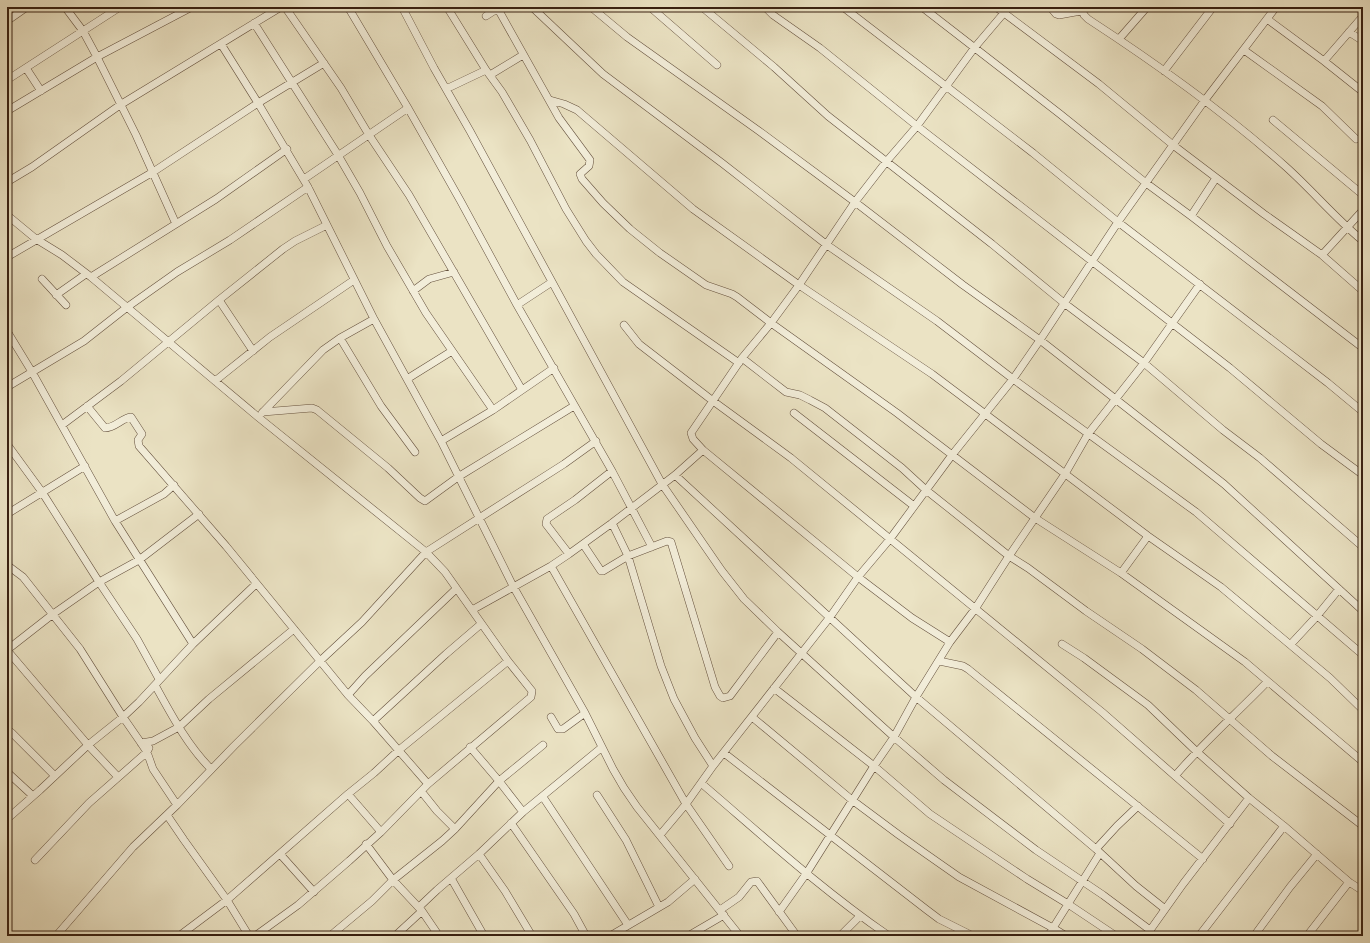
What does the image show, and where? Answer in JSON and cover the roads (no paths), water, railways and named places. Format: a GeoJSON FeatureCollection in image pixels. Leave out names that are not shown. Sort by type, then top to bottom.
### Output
{"type":"FeatureCollection","features":[{"type":"Feature","properties":{"kind":"street"},"geometry":{"type":"LineString","coordinates":[[7,21],[27,7]]}},
{"type":"Feature","properties":{"kind":"street"},"geometry":{"type":"LineString","coordinates":[[65,7],[83,31],[97,57],[136,135],[176,224]]}},
{"type":"Feature","properties":{"kind":"street"},"geometry":{"type":"LineString","coordinates":[[7,80],[120,7]]}},
{"type":"Feature","properties":{"kind":"street"},"geometry":{"type":"LineString","coordinates":[[7,112],[97,57],[192,7]]}},
{"type":"Feature","properties":{"kind":"street"},"geometry":{"type":"LineString","coordinates":[[7,182],[32,167],[120,105],[281,7]]}},
{"type":"Feature","properties":{"kind":"street"},"geometry":{"type":"LineString","coordinates":[[285,7],[341,88],[369,134],[410,195],[522,390]]}},
{"type":"Feature","properties":{"kind":"street"},"geometry":{"type":"LineString","coordinates":[[348,7],[408,108],[574,406],[596,441],[652,547]]}},
{"type":"Feature","properties":{"kind":"street"},"geometry":{"type":"LineString","coordinates":[[402,7],[662,484],[722,571],[744,599],[778,632],[944,780],[1036,850],[1082,880],[1148,933],[1249,798]]}},
{"type":"Feature","properties":{"kind":"street"},"geometry":{"type":"LineString","coordinates":[[446,7],[502,92],[530,140],[566,209],[586,241],[622,282],[786,392],[800,395],[816,402],[902,468],[926,490],[1008,556],[1028,568],[1086,611],[1142,649],[1196,690],[1272,756],[1363,826]]}},
{"type":"Feature","properties":{"kind":"street"},"geometry":{"type":"LineString","coordinates":[[532,7],[603,74],[722,163],[827,245],[937,321],[1013,379],[1196,512],[1363,655]]}},
{"type":"Feature","properties":{"kind":"street"},"geometry":{"type":"LineString","coordinates":[[591,7],[627,38],[760,131],[963,285],[1040,340],[1116,399],[1224,484],[1363,611]]}},
{"type":"Feature","properties":{"kind":"street"},"geometry":{"type":"LineString","coordinates":[[650,7],[717,65]]}},
{"type":"Feature","properties":{"kind":"street"},"geometry":{"type":"LineString","coordinates":[[702,7],[774,67],[828,116],[992,244],[1064,303],[1144,363],[1223,430],[1260,458],[1363,547]]}},
{"type":"Feature","properties":{"kind":"street"},"geometry":{"type":"LineString","coordinates":[[765,7],[773,15],[820,48],[917,126],[1230,368],[1321,444],[1363,475]]}},
{"type":"Feature","properties":{"kind":"street"},"geometry":{"type":"LineString","coordinates":[[842,7],[1033,153],[1118,222],[1328,383],[1363,412]]}},
{"type":"Feature","properties":{"kind":"street"},"geometry":{"type":"LineString","coordinates":[[922,7],[1146,183],[1363,348]]}},
{"type":"Feature","properties":{"kind":"street"},"geometry":{"type":"LineString","coordinates":[[996,7],[1099,84],[1173,146],[1322,256],[1363,291]]}},
{"type":"Feature","properties":{"kind":"street"},"geometry":{"type":"LineString","coordinates":[[950,642],[912,618],[858,577],[703,450],[693,439],[691,433],[740,361],[771,323],[827,245],[855,202],[886,162],[917,126],[974,48],[1009,7]]}},
{"type":"Feature","properties":{"kind":"street"},"geometry":{"type":"LineString","coordinates":[[1050,7],[1056,14],[1059,15],[1081,9],[1088,19],[1205,100],[1286,167],[1347,228],[1363,241]]}},
{"type":"Feature","properties":{"kind":"street"},"geometry":{"type":"LineString","coordinates":[[1119,40],[1147,7]]}},
{"type":"Feature","properties":{"kind":"street"},"geometry":{"type":"LineString","coordinates":[[1164,71],[1213,7]]}},
{"type":"Feature","properties":{"kind":"street"},"geometry":{"type":"LineString","coordinates":[[660,835],[686,804],[713,766],[830,617],[858,577],[890,539],[952,455],[1013,379],[1118,222],[1205,100],[1276,7]]}},
{"type":"Feature","properties":{"kind":"street"},"geometry":{"type":"LineString","coordinates":[[486,16],[497,8],[560,118],[590,160],[590,165],[581,172],[580,177],[603,203],[630,229],[706,286],[737,297],[897,413],[1035,518],[1121,574],[1238,658],[1363,762]]}},
{"type":"Feature","properties":{"kind":"street"},"geometry":{"type":"LineString","coordinates":[[1324,61],[1363,16]]}},
{"type":"Feature","properties":{"kind":"street"},"geometry":{"type":"LineString","coordinates":[[1267,19],[1363,92]]}},
{"type":"Feature","properties":{"kind":"street"},"geometry":{"type":"LineString","coordinates":[[254,23],[338,155],[360,193],[387,246],[426,313],[493,410]]}},
{"type":"Feature","properties":{"kind":"street"},"geometry":{"type":"LineString","coordinates":[[1349,32],[1363,41]]}},
{"type":"Feature","properties":{"kind":"street"},"geometry":{"type":"LineString","coordinates":[[221,44],[308,186],[374,319],[441,441],[513,586],[585,713],[601,748],[624,788],[740,936]]}},
{"type":"Feature","properties":{"kind":"street"},"geometry":{"type":"LineString","coordinates":[[1244,50],[1322,106],[1356,139]]}},
{"type":"Feature","properties":{"kind":"street"},"geometry":{"type":"LineString","coordinates":[[446,89],[488,72],[523,55]]}},
{"type":"Feature","properties":{"kind":"street"},"geometry":{"type":"LineString","coordinates":[[7,257],[153,172],[258,103],[324,63]]}},
{"type":"Feature","properties":{"kind":"street"},"geometry":{"type":"LineString","coordinates":[[26,68],[41,91]]}},
{"type":"Feature","properties":{"kind":"street"},"geometry":{"type":"LineString","coordinates":[[550,100],[577,110],[693,209],[799,284],[932,374],[1148,536],[1221,587],[1291,644],[1330,678],[1363,710]]}},
{"type":"Feature","properties":{"kind":"street"},"geometry":{"type":"LineString","coordinates":[[304,180],[338,155],[408,108]]}},
{"type":"Feature","properties":{"kind":"street"},"geometry":{"type":"LineString","coordinates":[[1273,120],[1363,195]]}},
{"type":"Feature","properties":{"kind":"street"},"geometry":{"type":"LineString","coordinates":[[56,294],[176,224],[216,199],[287,150]]}},
{"type":"Feature","properties":{"kind":"street"},"geometry":{"type":"LineString","coordinates":[[1191,216],[1216,178]]}},
{"type":"Feature","properties":{"kind":"street"},"geometry":{"type":"LineString","coordinates":[[7,387],[84,340],[177,272],[230,240],[308,186]]}},
{"type":"Feature","properties":{"kind":"street"},"geometry":{"type":"LineString","coordinates":[[1322,256],[1363,210]]}},
{"type":"Feature","properties":{"kind":"street"},"geometry":{"type":"LineString","coordinates":[[7,215],[36,239],[62,255],[258,417],[426,552],[445,572],[481,624],[508,660],[532,688],[532,695],[428,784],[381,832],[314,892],[255,936]]}},
{"type":"Feature","properties":{"kind":"street"},"geometry":{"type":"LineString","coordinates":[[62,425],[121,381],[218,300],[284,249],[295,241],[327,225]]}},
{"type":"Feature","properties":{"kind":"street"},"geometry":{"type":"LineString","coordinates":[[413,291],[429,279],[454,272]]}},
{"type":"Feature","properties":{"kind":"street"},"geometry":{"type":"LineString","coordinates":[[42,279],[66,305]]}},
{"type":"Feature","properties":{"kind":"street"},"geometry":{"type":"LineString","coordinates":[[215,380],[270,337],[354,280]]}},
{"type":"Feature","properties":{"kind":"street"},"geometry":{"type":"LineString","coordinates":[[517,305],[552,282]]}},
{"type":"Feature","properties":{"kind":"street"},"geometry":{"type":"LineString","coordinates":[[779,912],[806,874],[852,800],[894,737],[916,697],[950,642],[975,609],[1008,556],[1065,474],[1088,434],[1144,363],[1200,284]]}},
{"type":"Feature","properties":{"kind":"street"},"geometry":{"type":"LineString","coordinates":[[218,300],[253,351]]}},
{"type":"Feature","properties":{"kind":"street"},"geometry":{"type":"LineString","coordinates":[[258,417],[323,350],[340,338],[374,319]]}},
{"type":"Feature","properties":{"kind":"street"},"geometry":{"type":"LineString","coordinates":[[624,325],[639,344],[791,458],[1102,712],[1230,824]]}},
{"type":"Feature","properties":{"kind":"street"},"geometry":{"type":"LineString","coordinates":[[7,331],[32,372],[115,521],[192,644]]}},
{"type":"Feature","properties":{"kind":"street"},"geometry":{"type":"LineString","coordinates":[[340,338],[381,406],[415,452]]}},
{"type":"Feature","properties":{"kind":"street"},"geometry":{"type":"LineString","coordinates":[[407,379],[452,351]]}},
{"type":"Feature","properties":{"kind":"street"},"geometry":{"type":"LineString","coordinates":[[441,441],[493,410],[554,368]]}},
{"type":"Feature","properties":{"kind":"street"},"geometry":{"type":"LineString","coordinates":[[86,406],[106,428],[112,427],[131,417],[142,434],[138,440],[138,444],[199,514],[348,695],[373,721],[428,784]]}},
{"type":"Feature","properties":{"kind":"street"},"geometry":{"type":"LineString","coordinates":[[263,412],[312,408],[317,410],[388,468],[423,500],[427,501],[458,477],[574,406]]}},
{"type":"Feature","properties":{"kind":"street"},"geometry":{"type":"LineString","coordinates":[[794,413],[914,506]]}},
{"type":"Feature","properties":{"kind":"street"},"geometry":{"type":"LineString","coordinates":[[56,936],[133,847],[177,805],[320,661],[362,622],[426,552],[564,464],[596,441]]}},
{"type":"Feature","properties":{"kind":"street"},"geometry":{"type":"LineString","coordinates":[[7,444],[42,492],[137,639],[179,727],[198,755],[212,769]]}},
{"type":"Feature","properties":{"kind":"street"},"geometry":{"type":"LineString","coordinates":[[472,610],[551,566],[569,554],[632,509],[675,475],[703,450]]}},
{"type":"Feature","properties":{"kind":"street"},"geometry":{"type":"LineString","coordinates":[[7,514],[85,466]]}},
{"type":"Feature","properties":{"kind":"street"},"geometry":{"type":"LineString","coordinates":[[569,554],[546,524],[547,519],[575,500],[612,471]]}},
{"type":"Feature","properties":{"kind":"street"},"geometry":{"type":"LineString","coordinates":[[675,475],[916,697],[1098,851],[1136,886],[1165,909]]}},
{"type":"Feature","properties":{"kind":"street"},"geometry":{"type":"LineString","coordinates":[[115,521],[159,497],[174,485]]}},
{"type":"Feature","properties":{"kind":"street"},"geometry":{"type":"LineString","coordinates":[[118,777],[88,745],[7,650],[53,614],[99,582],[139,560],[199,514]]}},
{"type":"Feature","properties":{"kind":"street"},"geometry":{"type":"LineString","coordinates":[[612,523],[628,556],[660,666],[674,699],[695,738],[713,766]]}},
{"type":"Feature","properties":{"kind":"street"},"geometry":{"type":"LineString","coordinates":[[1121,574],[1148,536]]}},
{"type":"Feature","properties":{"kind":"street"},"geometry":{"type":"LineString","coordinates":[[583,544],[601,571],[606,570],[628,556],[667,541],[671,542],[715,687],[720,696],[723,698],[730,696],[778,632]]}},
{"type":"Feature","properties":{"kind":"street"},"geometry":{"type":"LineString","coordinates":[[7,565],[23,577],[80,649],[147,752],[154,769],[177,805]]}},
{"type":"Feature","properties":{"kind":"street"},"geometry":{"type":"LineString","coordinates":[[551,566],[686,804],[729,866]]}},
{"type":"Feature","properties":{"kind":"street"},"geometry":{"type":"LineString","coordinates":[[9,814],[33,796],[88,745],[123,717],[192,644],[256,584]]}},
{"type":"Feature","properties":{"kind":"street"},"geometry":{"type":"LineString","coordinates":[[348,695],[365,676],[456,588]]}},
{"type":"Feature","properties":{"kind":"street"},"geometry":{"type":"LineString","coordinates":[[1291,644],[1339,589]]}},
{"type":"Feature","properties":{"kind":"street"},"geometry":{"type":"LineString","coordinates":[[373,721],[481,624]]}},
{"type":"Feature","properties":{"kind":"street"},"geometry":{"type":"LineString","coordinates":[[141,743],[153,741],[179,727],[209,699],[294,629]]}},
{"type":"Feature","properties":{"kind":"street"},"geometry":{"type":"LineString","coordinates":[[1062,644],[1133,693],[1162,717],[1196,751],[1249,798],[1349,882],[1363,891]]}},
{"type":"Feature","properties":{"kind":"street"},"geometry":{"type":"LineString","coordinates":[[178,936],[227,900],[399,750],[508,660]]}},
{"type":"Feature","properties":{"kind":"street"},"geometry":{"type":"LineString","coordinates":[[939,661],[963,666],[968,669],[1203,859]]}},
{"type":"Feature","properties":{"kind":"street"},"geometry":{"type":"LineString","coordinates":[[1175,776],[1196,751],[1230,720],[1267,682]]}},
{"type":"Feature","properties":{"kind":"street"},"geometry":{"type":"LineString","coordinates":[[774,688],[874,766],[930,814],[1116,936]]}},
{"type":"Feature","properties":{"kind":"street"},"geometry":{"type":"LineString","coordinates":[[551,717],[558,729],[563,729],[585,713]]}},
{"type":"Feature","properties":{"kind":"street"},"geometry":{"type":"LineString","coordinates":[[752,717],[852,800],[959,877],[1066,936]]}},
{"type":"Feature","properties":{"kind":"street"},"geometry":{"type":"LineString","coordinates":[[1223,726],[1237,726]]}},
{"type":"Feature","properties":{"kind":"street"},"geometry":{"type":"LineString","coordinates":[[7,729],[55,776]]}},
{"type":"Feature","properties":{"kind":"street"},"geometry":{"type":"LineString","coordinates":[[35,860],[89,803],[147,752],[153,741]]}},
{"type":"Feature","properties":{"kind":"street"},"geometry":{"type":"LineString","coordinates":[[333,935],[372,901],[393,880],[422,858],[454,829],[499,780],[543,745]]}},
{"type":"Feature","properties":{"kind":"street"},"geometry":{"type":"LineString","coordinates":[[470,747],[499,780],[523,812]]}},
{"type":"Feature","properties":{"kind":"street"},"geometry":{"type":"LineString","coordinates":[[395,936],[451,878],[479,854],[523,812],[601,748]]}},
{"type":"Feature","properties":{"kind":"street"},"geometry":{"type":"LineString","coordinates":[[724,753],[939,919],[973,936]]}},
{"type":"Feature","properties":{"kind":"street"},"geometry":{"type":"LineString","coordinates":[[7,772],[33,796]]}},
{"type":"Feature","properties":{"kind":"street"},"geometry":{"type":"LineString","coordinates":[[701,784],[806,874],[860,916],[890,936]]}},
{"type":"Feature","properties":{"kind":"street"},"geometry":{"type":"LineString","coordinates":[[421,791],[454,829]]}},
{"type":"Feature","properties":{"kind":"street"},"geometry":{"type":"LineString","coordinates":[[348,794],[381,832]]}},
{"type":"Feature","properties":{"kind":"street"},"geometry":{"type":"LineString","coordinates":[[598,795],[630,846],[659,907]]}},
{"type":"Feature","properties":{"kind":"street"},"geometry":{"type":"LineString","coordinates":[[543,797],[628,925]]}},
{"type":"Feature","properties":{"kind":"street"},"geometry":{"type":"LineString","coordinates":[[1048,936],[1098,851],[1117,826],[1138,806]]}},
{"type":"Feature","properties":{"kind":"street"},"geometry":{"type":"LineString","coordinates":[[167,814],[227,900],[248,936]]}},
{"type":"Feature","properties":{"kind":"street"},"geometry":{"type":"LineString","coordinates":[[511,823],[570,908],[586,936]]}},
{"type":"Feature","properties":{"kind":"street"},"geometry":{"type":"LineString","coordinates":[[1199,936],[1284,826]]}},
{"type":"Feature","properties":{"kind":"street"},"geometry":{"type":"LineString","coordinates":[[366,844],[393,880],[421,909],[439,936]]}},
{"type":"Feature","properties":{"kind":"street"},"geometry":{"type":"LineString","coordinates":[[280,854],[314,892]]}},
{"type":"Feature","properties":{"kind":"street"},"geometry":{"type":"LineString","coordinates":[[479,854],[505,891],[532,936]]}},
{"type":"Feature","properties":{"kind":"street"},"geometry":{"type":"LineString","coordinates":[[1254,936],[1290,887],[1317,854]]}},
{"type":"Feature","properties":{"kind":"street"},"geometry":{"type":"LineString","coordinates":[[451,878],[484,936]]}},
{"type":"Feature","properties":{"kind":"street"},"geometry":{"type":"LineString","coordinates":[[610,936],[668,902],[696,879]]}},
{"type":"Feature","properties":{"kind":"street"},"geometry":{"type":"LineString","coordinates":[[690,936],[739,897],[751,882],[757,881],[797,936]]}},
{"type":"Feature","properties":{"kind":"street"},"geometry":{"type":"LineString","coordinates":[[1306,936],[1349,882]]}},
{"type":"Feature","properties":{"kind":"street"},"geometry":{"type":"LineString","coordinates":[[840,936],[860,916]]}},
{"type":"Feature","properties":{"kind":"street"},"geometry":{"type":"LineString","coordinates":[[1360,936],[1363,932]]}}]}
